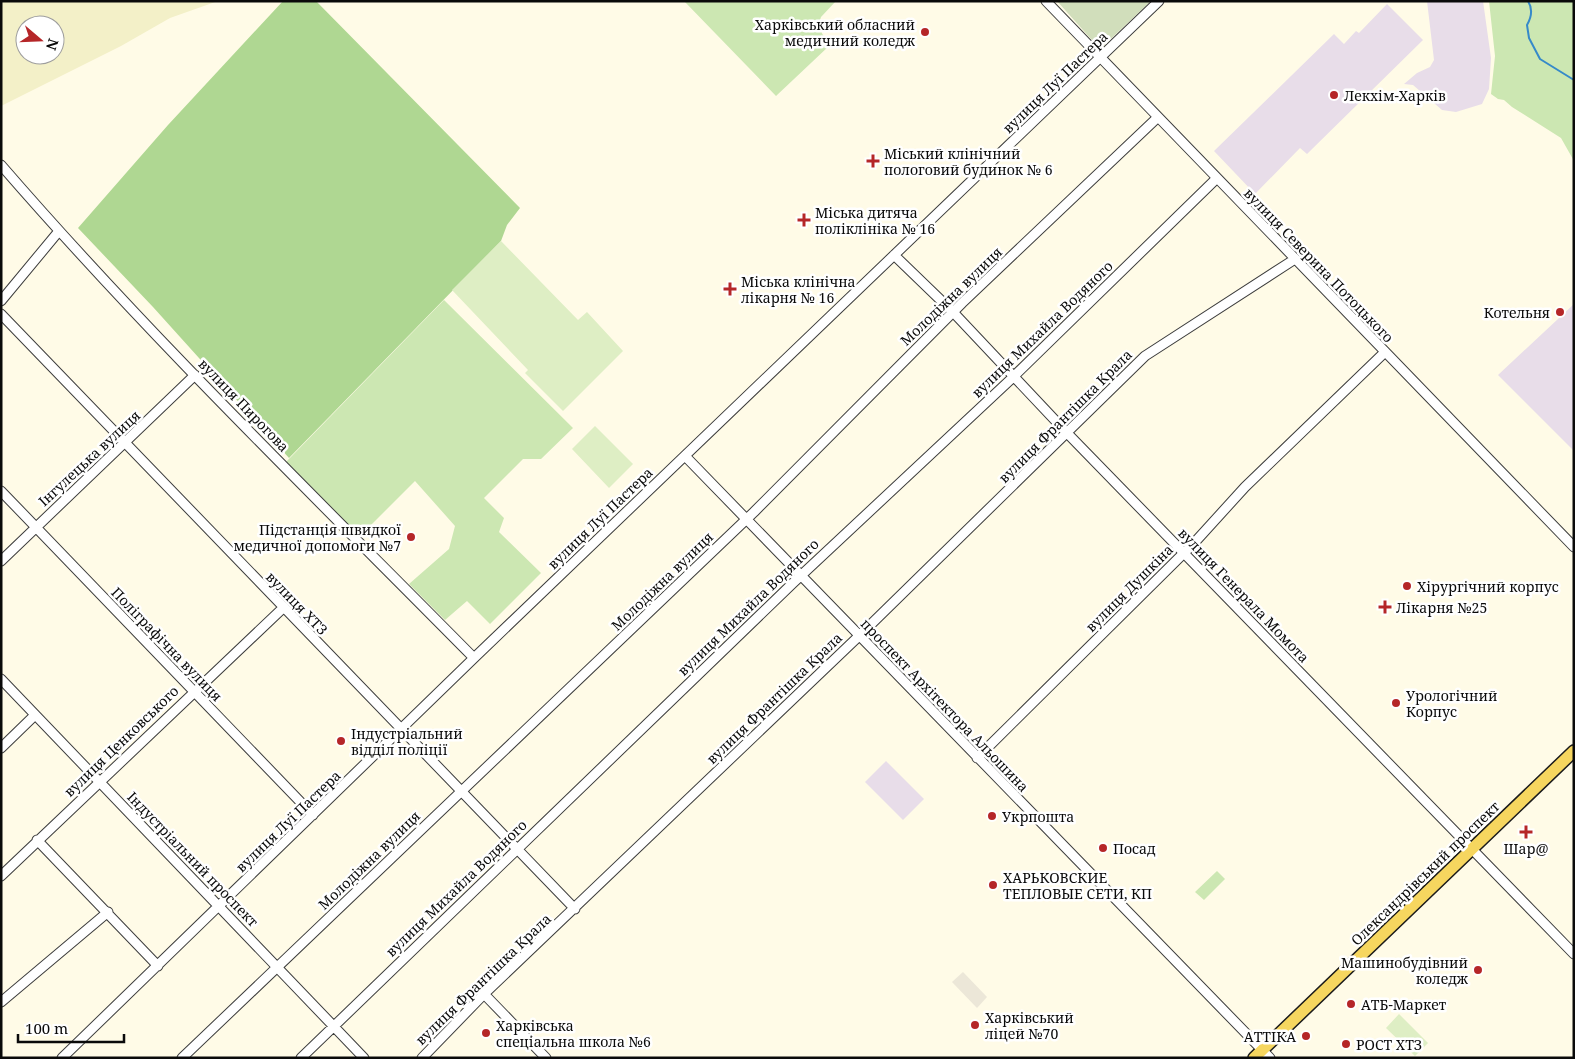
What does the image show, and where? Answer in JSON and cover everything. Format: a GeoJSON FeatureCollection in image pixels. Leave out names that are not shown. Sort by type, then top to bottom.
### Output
{"type":"FeatureCollection","features":[{"type":"Feature","properties":{"kind":"main road","name":"Олександрівський проспект"},"geometry":{"type":"LineString","coordinates":[[1262,1055],[1472,848],[1574,751]]}},
{"type":"Feature","properties":{"kind":"street","name":"вулиця Северина Потоцького"},"geometry":{"type":"LineString","coordinates":[[1046,1],[1156,118],[1574,547]]}},
{"type":"Feature","properties":{"kind":"street","name":"вулиця Луї Пастера"},"geometry":{"type":"LineString","coordinates":[[62,1058],[474,658],[1159,1]]}},
{"type":"Feature","properties":{"kind":"street","name":"Молодіжна вулиця"},"geometry":{"type":"LineString","coordinates":[[182,1058],[747,519],[953,312],[1156,118]]}},
{"type":"Feature","properties":{"kind":"street","name":"вулиця Пирогова"},"geometry":{"type":"LineString","coordinates":[[1,164],[59,231],[195,375],[474,658]]}},
{"type":"Feature","properties":{"kind":"street","name":"вулиця Михайла Водяного"},"geometry":{"type":"LineString","coordinates":[[301,1058],[801,576],[1014,376],[1216,178]]}},
{"type":"Feature","properties":{"kind":"street"},"geometry":{"type":"LineString","coordinates":[[1,301],[59,231]]}},
{"type":"Feature","properties":{"kind":"street","name":"вулиця Генерала Момота"},"geometry":{"type":"LineString","coordinates":[[894,255],[953,312],[1068,434],[1574,954]]}},
{"type":"Feature","properties":{"kind":"street","name":"вулиця Франтішка Крала"},"geometry":{"type":"LineString","coordinates":[[422,1058],[484,994],[859,636],[1068,434],[1145,356],[1295,260]]}},
{"type":"Feature","properties":{"kind":"street","name":"вулиця ХТЗ"},"geometry":{"type":"LineString","coordinates":[[1,314],[575,909]]}},
{"type":"Feature","properties":{"kind":"street","name":"вулиця Душкіна"},"geometry":{"type":"LineString","coordinates":[[977,758],[1184,553],[1244,487],[1385,352]]}},
{"type":"Feature","properties":{"kind":"street","name":"Інгулецька вулиця"},"geometry":{"type":"LineString","coordinates":[[1,561],[195,375]]}},
{"type":"Feature","properties":{"kind":"street","name":"проспект Архітектора Альошина"},"geometry":{"type":"LineString","coordinates":[[685,456],[1262,1055]]}},
{"type":"Feature","properties":{"kind":"street","name":"Поліграфічна вулиця"},"geometry":{"type":"LineString","coordinates":[[1,491],[192,692],[313,815]]}},
{"type":"Feature","properties":{"kind":"street","name":"вулиця Ценковського"},"geometry":{"type":"LineString","coordinates":[[1,876],[98,781],[283,608]]}},
{"type":"Feature","properties":{"kind":"street","name":"Індустріальний проспект"},"geometry":{"type":"LineString","coordinates":[[1,680],[364,1058]]}},
{"type":"Feature","properties":{"kind":"street"},"geometry":{"type":"LineString","coordinates":[[1,748],[35,715]]}},
{"type":"Feature","properties":{"kind":"street"},"geometry":{"type":"LineString","coordinates":[[37,840],[158,966]]}},
{"type":"Feature","properties":{"kind":"street"},"geometry":{"type":"LineString","coordinates":[[1,1002],[108,912]]}},
{"type":"Feature","properties":{"kind":"street"},"geometry":{"type":"LineString","coordinates":[[484,994],[546,1058]]}},
{"type":"Feature","properties":{"kind":"shaded area"},"geometry":{"type":"Polygon","coordinates":[[[1,1],[218,1],[170,18],[121,46],[1,106],[1,1]]]}},
{"type":"Feature","properties":{"kind":"shaded area"},"geometry":{"type":"Polygon","coordinates":[[[1427,1],[1483,1],[1491,58],[1489,89],[1482,104],[1456,112],[1442,110],[1413,85],[1404,84],[1417,73],[1430,67],[1434,60],[1427,1]]]}},
{"type":"Feature","properties":{"kind":"shaded area"},"geometry":{"type":"Polygon","coordinates":[[[1387,4],[1423,40],[1307,154],[1300,148],[1255,194],[1214,151],[1334,34],[1344,44],[1356,31],[1359,33],[1387,4]]]}},
{"type":"Feature","properties":{"kind":"shaded area"},"geometry":{"type":"Polygon","coordinates":[[[1574,304],[1574,451],[1498,375],[1574,304]]]}},
{"type":"Feature","properties":{"kind":"shaded area"},"geometry":{"type":"Polygon","coordinates":[[[886,761],[924,799],[903,820],[865,782],[886,761]]]}},
{"type":"Feature","properties":{"kind":"shaded area"},"geometry":{"type":"Polygon","coordinates":[[[963,972],[987,997],[977,1008],[952,982],[963,972]]]}},
{"type":"Feature","properties":{"kind":"green space"},"geometry":{"type":"Polygon","coordinates":[[[283,1],[316,1],[520,208],[507,225],[501,241],[289,458],[153,307],[78,228],[168,125],[283,1]]]}},
{"type":"Feature","properties":{"kind":"green space"},"geometry":{"type":"Polygon","coordinates":[[[684,1],[836,1],[821,17],[818,26],[829,46],[776,96],[684,1]]]}},
{"type":"Feature","properties":{"kind":"green space"},"geometry":{"type":"Polygon","coordinates":[[[1057,1],[1151,1],[1100,49],[1057,1]]]}},
{"type":"Feature","properties":{"kind":"green space"},"geometry":{"type":"Polygon","coordinates":[[[1489,1],[1574,1],[1574,161],[1561,138],[1504,100],[1498,99],[1491,94],[1495,56],[1489,1]]]}},
{"type":"Feature","properties":{"kind":"green space"},"geometry":{"type":"Polygon","coordinates":[[[501,241],[578,320],[587,312],[623,351],[563,411],[525,373],[528,370],[452,290],[501,241]]]}},
{"type":"Feature","properties":{"kind":"green space"},"geometry":{"type":"Polygon","coordinates":[[[444,300],[573,428],[541,459],[523,459],[484,498],[504,518],[499,532],[541,573],[490,624],[467,601],[445,620],[409,584],[449,549],[455,526],[415,481],[358,538],[286,462],[444,300]]]}},
{"type":"Feature","properties":{"kind":"green space"},"geometry":{"type":"Polygon","coordinates":[[[595,426],[633,464],[609,488],[572,449],[595,426]]]}},
{"type":"Feature","properties":{"kind":"green space"},"geometry":{"type":"Polygon","coordinates":[[[1217,871],[1225,879],[1204,900],[1195,892],[1217,871]]]}},
{"type":"Feature","properties":{"kind":"green space"},"geometry":{"type":"Polygon","coordinates":[[[1399,1014],[1428,1043],[1415,1056],[1386,1028],[1399,1014]]]}},
{"type":"Feature","properties":{"kind":"waterway"},"geometry":{"type":"LineString","coordinates":[[1528,1],[1531,10],[1527,25],[1529,38],[1540,59],[1574,80]]}},
{"type":"Feature","properties":{"kind":"place","name":"Харківський обласний медичний коледж"},"geometry":{"type":"Point","coordinates":[925,32]}},
{"type":"Feature","properties":{"kind":"place","name":"Лекхім-Харків"},"geometry":{"type":"Point","coordinates":[1334,95]}},
{"type":"Feature","properties":{"kind":"place","name":"Міський клінічний пологовий будинок № 6"},"geometry":{"type":"Point","coordinates":[873,161]}},
{"type":"Feature","properties":{"kind":"place","name":"Міська дитяча поліклініка № 16"},"geometry":{"type":"Point","coordinates":[804,220]}},
{"type":"Feature","properties":{"kind":"place","name":"Міська клінічна лікарня № 16"},"geometry":{"type":"Point","coordinates":[730,289]}},
{"type":"Feature","properties":{"kind":"place","name":"Котельня"},"geometry":{"type":"Point","coordinates":[1560,312]}},
{"type":"Feature","properties":{"kind":"place","name":"Підстанція швидкої медичної допомоги №7"},"geometry":{"type":"Point","coordinates":[411,537]}},
{"type":"Feature","properties":{"kind":"place","name":"Хірургічний корпус"},"geometry":{"type":"Point","coordinates":[1407,586]}},
{"type":"Feature","properties":{"kind":"place","name":"Лікарня №25"},"geometry":{"type":"Point","coordinates":[1385,607]}},
{"type":"Feature","properties":{"kind":"place","name":"Урологічний Корпус"},"geometry":{"type":"Point","coordinates":[1396,703]}},
{"type":"Feature","properties":{"kind":"place","name":"Індустріальний відділ поліції"},"geometry":{"type":"Point","coordinates":[341,741]}},
{"type":"Feature","properties":{"kind":"place","name":"Укрпошта"},"geometry":{"type":"Point","coordinates":[992,816]}},
{"type":"Feature","properties":{"kind":"place","name":"Шар@"},"geometry":{"type":"Point","coordinates":[1526,832]}},
{"type":"Feature","properties":{"kind":"place","name":"Посад"},"geometry":{"type":"Point","coordinates":[1103,848]}},
{"type":"Feature","properties":{"kind":"place","name":"ХАРЬКОВСКИЕ ТЕПЛОВЫЕ СЕТИ, КП"},"geometry":{"type":"Point","coordinates":[993,885]}},
{"type":"Feature","properties":{"kind":"place","name":"Машинобудівний коледж"},"geometry":{"type":"Point","coordinates":[1478,970]}},
{"type":"Feature","properties":{"kind":"place","name":"АТБ-Маркет"},"geometry":{"type":"Point","coordinates":[1351,1004]}},
{"type":"Feature","properties":{"kind":"place","name":"Харківський ліцей №70"},"geometry":{"type":"Point","coordinates":[975,1025]}},
{"type":"Feature","properties":{"kind":"place","name":"Харківська спеціальна школа №6"},"geometry":{"type":"Point","coordinates":[486,1033]}},
{"type":"Feature","properties":{"kind":"place","name":"АТТІКА"},"geometry":{"type":"Point","coordinates":[1306,1036]}},
{"type":"Feature","properties":{"kind":"place","name":"РОСТ ХТЗ"},"geometry":{"type":"Point","coordinates":[1346,1044]}}]}
